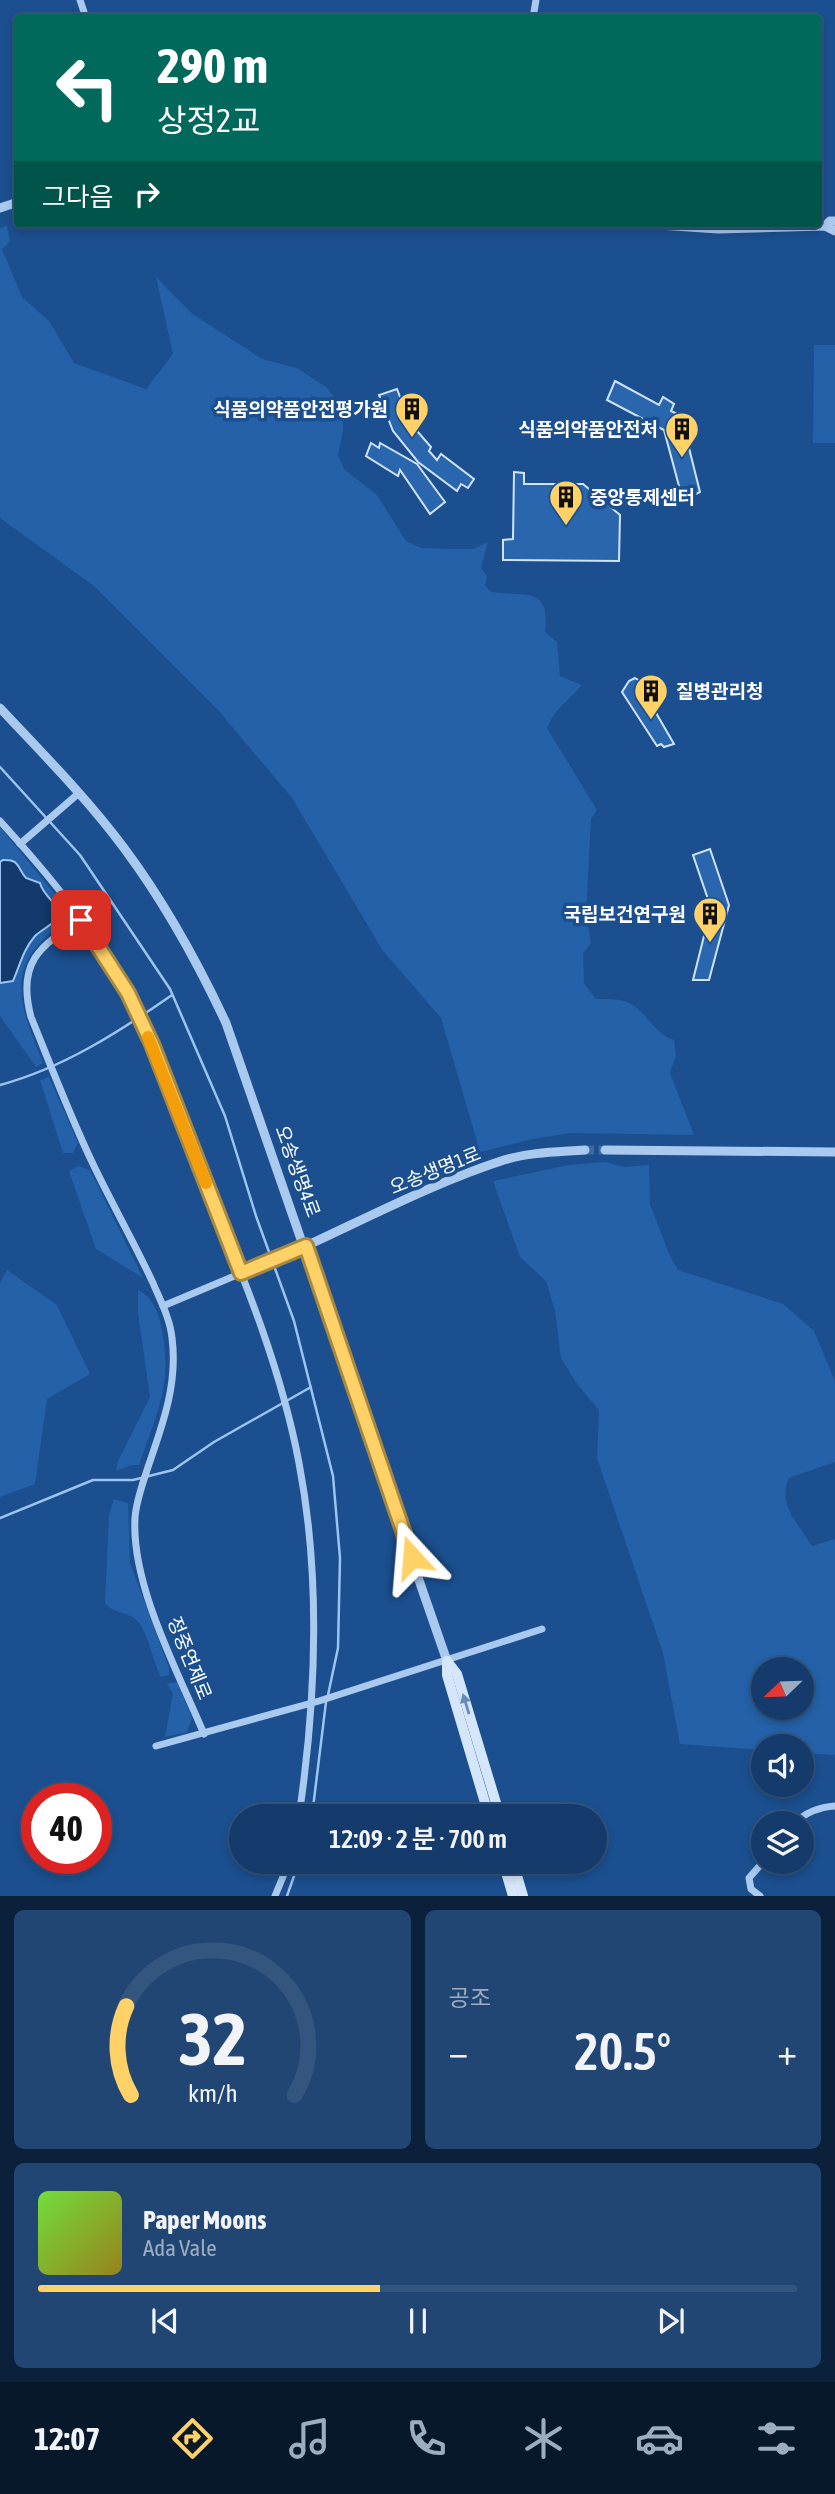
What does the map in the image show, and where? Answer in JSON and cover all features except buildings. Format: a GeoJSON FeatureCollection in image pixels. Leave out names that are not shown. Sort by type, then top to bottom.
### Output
{"type":"FeatureCollection","features":[{"type":"Feature","properties":{"kind":"main road"},"geometry":{"type":"LineString","coordinates":[[447,1661],[447,1675],[485,1804]]}},
{"type":"Feature","properties":{"kind":"main road"},"geometry":{"type":"LineString","coordinates":[[447,1661],[457,1674],[495,1804]]}},
{"type":"Feature","properties":{"kind":"main road"},"geometry":{"type":"LineString","coordinates":[[507,1874],[513,1895]]}},
{"type":"Feature","properties":{"kind":"main road"},"geometry":{"type":"LineString","coordinates":[[517,1874],[523,1895]]}},
{"type":"Feature","properties":{"kind":"street"},"geometry":{"type":"LineString","coordinates":[[822,226],[835,221]]}},
{"type":"Feature","properties":{"kind":"street"},"geometry":{"type":"LineString","coordinates":[[825,226],[835,231]]}},
{"type":"Feature","properties":{"kind":"street"},"geometry":{"type":"LineString","coordinates":[[703,228],[754,228]]}},
{"type":"Feature","properties":{"kind":"street","name":"오송생명4로"},"geometry":{"type":"LineString","coordinates":[[0,708],[131,858],[169,912],[199,965],[226,1023],[306,1246],[447,1661]]}},
{"type":"Feature","properties":{"kind":"street"},"geometry":{"type":"LineString","coordinates":[[23,842],[76,796]]}},
{"type":"Feature","properties":{"kind":"street"},"geometry":{"type":"LineString","coordinates":[[0,821],[23,842],[100,946],[134,1006],[244,1272],[282,1391],[307,1510],[312,1564],[314,1611],[310,1703],[300,1804]]}},
{"type":"Feature","properties":{"kind":"street"},"geometry":{"type":"LineString","coordinates":[[81,920],[53,937],[40,949],[27,978],[25,995],[31,1017],[92,1163],[131,1235],[163,1306],[306,1246]]}},
{"type":"Feature","properties":{"kind":"street","name":"오송생명1로"},"geometry":{"type":"LineString","coordinates":[[306,1246],[423,1192],[506,1160],[547,1152],[585,1150]]}},
{"type":"Feature","properties":{"kind":"street"},"geometry":{"type":"LineString","coordinates":[[605,1150],[835,1152]]}},
{"type":"Feature","properties":{"kind":"street","name":"정중연제로"},"geometry":{"type":"LineString","coordinates":[[163,1306],[172,1335],[173,1383],[135,1517],[138,1567],[204,1734]]}},
{"type":"Feature","properties":{"kind":"street"},"geometry":{"type":"LineString","coordinates":[[156,1746],[319,1701],[542,1629]]}},
{"type":"Feature","properties":{"kind":"street"},"geometry":{"type":"LineString","coordinates":[[814,1811],[835,1806]]}},
{"type":"Feature","properties":{"kind":"street"},"geometry":{"type":"LineString","coordinates":[[275,1895],[284,1874]]}},
{"type":"Feature","properties":{"kind":"street"},"geometry":{"type":"LineString","coordinates":[[752,1874],[749,1878],[751,1889],[760,1895]]}},
{"type":"Feature","properties":{"kind":"shaded area"},"geometry":{"type":"Polygon","coordinates":[[[7,226],[10,241],[2,249],[22,297],[49,321],[74,363],[146,389],[173,354],[156,277],[191,313],[262,359],[297,368],[326,387],[342,407],[343,430],[338,455],[344,469],[377,495],[406,541],[421,548],[454,549],[473,549],[488,542],[481,568],[487,576],[485,586],[492,592],[525,595],[540,600],[546,617],[545,632],[557,642],[560,676],[582,685],[558,710],[547,728],[597,810],[591,819],[586,915],[591,943],[583,953],[584,983],[596,999],[618,1000],[631,1004],[661,1033],[674,1040],[676,1056],[670,1073],[694,1135],[571,1133],[480,1152],[441,1018],[383,951],[292,798],[217,709],[94,586],[0,518],[0,228],[7,226]]]}},
{"type":"Feature","properties":{"kind":"shaded area"},"geometry":{"type":"Polygon","coordinates":[[[814,345],[835,345],[835,443],[813,443],[814,345]]]}},
{"type":"Feature","properties":{"kind":"shaded area"},"geometry":{"type":"Polygon","coordinates":[[[0,827],[67,909],[64,922],[44,938],[31,954],[24,970],[21,987],[23,1004],[43,1063],[36,1067],[0,1016],[0,983],[9,982],[29,943],[46,926],[59,918],[40,883],[26,878],[4,860],[0,862],[0,827]]]}},
{"type":"Feature","properties":{"kind":"shaded area"},"geometry":{"type":"Polygon","coordinates":[[[12,861],[26,878],[40,883],[60,914],[57,920],[31,941],[13,981],[0,983],[0,862],[12,861]]]}},
{"type":"Feature","properties":{"kind":"shaded area"},"geometry":{"type":"Polygon","coordinates":[[[49,1077],[78,1143],[73,1153],[63,1153],[40,1080],[49,1077]]]}},
{"type":"Feature","properties":{"kind":"shaded area"},"geometry":{"type":"Polygon","coordinates":[[[605,1162],[624,1167],[649,1165],[650,1204],[678,1270],[783,1304],[814,1331],[835,1381],[835,1462],[789,1478],[786,1496],[791,1513],[812,1546],[835,1539],[835,1755],[814,1754],[814,1734],[751,1734],[751,1749],[680,1744],[663,1653],[597,1458],[599,1410],[577,1384],[561,1358],[555,1311],[546,1281],[520,1257],[493,1181],[569,1165],[605,1162]]]}},
{"type":"Feature","properties":{"kind":"shaded area"},"geometry":{"type":"Polygon","coordinates":[[[79,1166],[90,1170],[143,1278],[96,1249],[69,1171],[79,1166]]]}},
{"type":"Feature","properties":{"kind":"shaded area"},"geometry":{"type":"Polygon","coordinates":[[[7,1270],[57,1305],[90,1374],[47,1399],[35,1484],[0,1497],[0,1283],[7,1270]]]}},
{"type":"Feature","properties":{"kind":"shaded area"},"geometry":{"type":"Polygon","coordinates":[[[138,1290],[152,1302],[159,1319],[165,1350],[164,1384],[157,1415],[139,1465],[116,1471],[118,1461],[150,1397],[138,1313],[138,1290]]]}},
{"type":"Feature","properties":{"kind":"shaded area"},"geometry":{"type":"Polygon","coordinates":[[[114,1499],[128,1503],[130,1563],[169,1668],[169,1675],[161,1677],[146,1635],[136,1619],[113,1610],[105,1603],[109,1515],[114,1499]]]}},
{"type":"Feature","properties":{"kind":"shaded area"},"geometry":{"type":"Polygon","coordinates":[[[177,1682],[192,1718],[187,1732],[165,1737],[173,1693],[167,1684],[177,1682]]]}},
{"type":"Feature","properties":{"kind":"waterway"},"geometry":{"type":"LineString","coordinates":[[0,767],[80,855],[170,989],[225,1116],[256,1216],[294,1321],[333,1476],[340,1558],[338,1648],[328,1695]]}},
{"type":"Feature","properties":{"kind":"waterway"},"geometry":{"type":"LineString","coordinates":[[0,1085],[46,1069],[90,1048],[172,995]]}},
{"type":"Feature","properties":{"kind":"waterway"},"geometry":{"type":"LineString","coordinates":[[0,1518],[93,1480],[133,1480],[173,1470],[214,1442],[311,1387]]}},
{"type":"Feature","properties":{"kind":"waterway"},"geometry":{"type":"LineString","coordinates":[[313,1804],[326,1702]]}},
{"type":"Feature","properties":{"kind":"waterway"},"geometry":{"type":"LineString","coordinates":[[287,1896],[295,1874]]}},
{"type":"Feature","properties":{"kind":"tunnel"},"geometry":{"type":"LineString","coordinates":[[585,1150],[605,1150]]}},
{"type":"Feature","properties":{"kind":"slow traffic"},"geometry":{"type":"LineString","coordinates":[[148,1037],[206,1183]]}},
{"type":"Feature","properties":{"kind":"place","name":"식품의약품안전평가원"},"geometry":{"type":"Point","coordinates":[412,439]}},
{"type":"Feature","properties":{"kind":"place","name":"식품의약품안전처"},"geometry":{"type":"Point","coordinates":[682,459]}},
{"type":"Feature","properties":{"kind":"place","name":"중앙통제센터"},"geometry":{"type":"Point","coordinates":[566,527]}},
{"type":"Feature","properties":{"kind":"place","name":"질병관리청"},"geometry":{"type":"Point","coordinates":[651,721]}},
{"type":"Feature","properties":{"kind":"place","name":"국립보건연구원"},"geometry":{"type":"Point","coordinates":[710,944]}},
{"type":"Feature","properties":{"kind":"route"},"geometry":{"type":"LineString","coordinates":[[81,920],[128,993],[152,1044],[241,1273],[306,1246],[412,1557]]}}]}
